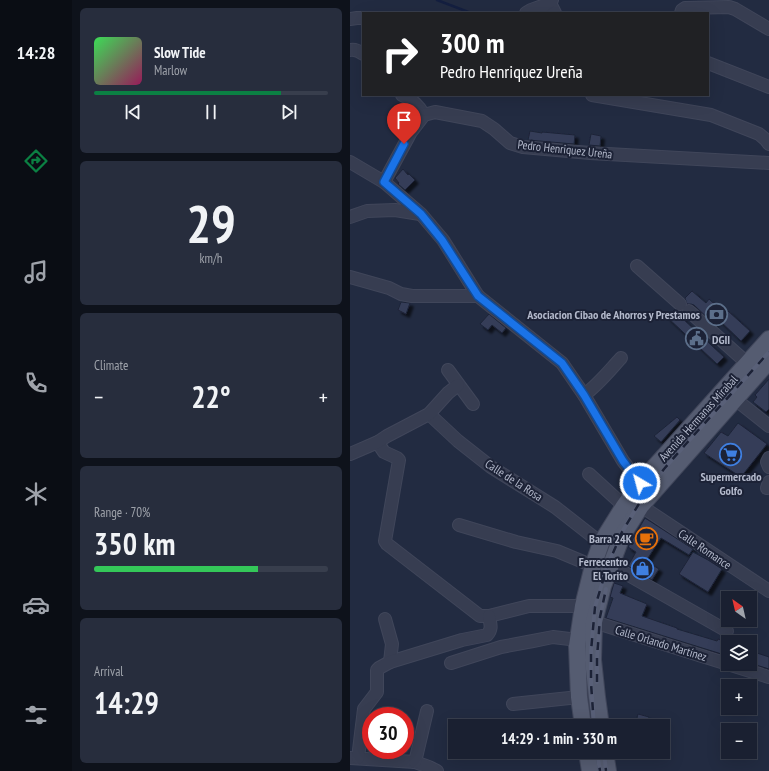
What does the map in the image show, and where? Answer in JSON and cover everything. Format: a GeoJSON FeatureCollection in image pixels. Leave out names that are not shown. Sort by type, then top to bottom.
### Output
{"type":"FeatureCollection","features":[{"type":"Feature","properties":{"kind":"main road","name":"Avenida Hermanas Mirabal"},"geometry":{"type":"LineString","coordinates":[[582,719],[579,697],[577,646],[582,606],[601,543],[640,483],[769,339]]}},
{"type":"Feature","properties":{"kind":"main road","name":"Avenida Hermanas Mirabal"},"geometry":{"type":"LineString","coordinates":[[600,719],[594,678],[594,622],[603,586],[622,536],[641,506],[735,399],[767,368]]}},
{"type":"Feature","properties":{"kind":"main road"},"geometry":{"type":"LineString","coordinates":[[588,759],[590,771]]}},
{"type":"Feature","properties":{"kind":"main road"},"geometry":{"type":"LineString","coordinates":[[606,759],[608,771]]}},
{"type":"Feature","properties":{"kind":"street"},"geometry":{"type":"LineString","coordinates":[[527,12],[551,1],[554,12]]}},
{"type":"Feature","properties":{"kind":"street"},"geometry":{"type":"LineString","coordinates":[[681,12],[685,8],[735,9],[769,29]]}},
{"type":"Feature","properties":{"kind":"street"},"geometry":{"type":"LineString","coordinates":[[350,19],[362,18]]}},
{"type":"Feature","properties":{"kind":"street"},"geometry":{"type":"LineString","coordinates":[[350,50],[359,51],[362,53]]}},
{"type":"Feature","properties":{"kind":"street"},"geometry":{"type":"LineString","coordinates":[[709,63],[769,87]]}},
{"type":"Feature","properties":{"kind":"street"},"geometry":{"type":"LineString","coordinates":[[384,182],[410,132],[424,115],[414,103],[404,96]]}},
{"type":"Feature","properties":{"kind":"street"},"geometry":{"type":"LineString","coordinates":[[598,96],[711,115],[758,134],[769,144]]}},
{"type":"Feature","properties":{"kind":"street","name":"Pedro Henriquez Ureña"},"geometry":{"type":"LineString","coordinates":[[424,115],[435,112],[482,122],[494,129],[510,143],[523,146],[590,153],[769,163]]}},
{"type":"Feature","properties":{"kind":"street"},"geometry":{"type":"LineString","coordinates":[[350,162],[384,182],[421,214],[442,240],[478,296],[562,363],[584,395],[623,461],[640,483]]}},
{"type":"Feature","properties":{"kind":"street"},"geometry":{"type":"LineString","coordinates":[[350,216],[367,211],[395,210],[421,214]]}},
{"type":"Feature","properties":{"kind":"street"},"geometry":{"type":"LineString","coordinates":[[638,266],[748,363]]}},
{"type":"Feature","properties":{"kind":"street"},"geometry":{"type":"LineString","coordinates":[[350,277],[388,288],[401,294],[412,296],[478,296]]}},
{"type":"Feature","properties":{"kind":"street"},"geometry":{"type":"LineString","coordinates":[[584,395],[592,390],[621,358]]}},
{"type":"Feature","properties":{"kind":"street"},"geometry":{"type":"LineString","coordinates":[[448,370],[472,404]]}},
{"type":"Feature","properties":{"kind":"street"},"geometry":{"type":"LineString","coordinates":[[350,454],[378,442],[429,414],[448,393],[458,385]]}},
{"type":"Feature","properties":{"kind":"street"},"geometry":{"type":"LineString","coordinates":[[735,399],[769,426]]}},
{"type":"Feature","properties":{"kind":"street","name":"Calle de la Rosa"},"geometry":{"type":"LineString","coordinates":[[429,414],[458,441],[491,467],[555,507],[601,543]]}},
{"type":"Feature","properties":{"kind":"street"},"geometry":{"type":"LineString","coordinates":[[378,442],[382,451],[397,458],[398,460],[385,541],[386,544],[480,616],[489,616],[529,606],[582,606]]}},
{"type":"Feature","properties":{"kind":"street"},"geometry":{"type":"LineString","coordinates":[[769,458],[769,467]]}},
{"type":"Feature","properties":{"kind":"street"},"geometry":{"type":"LineString","coordinates":[[589,474],[624,506]]}},
{"type":"Feature","properties":{"kind":"street","name":"Calle Romance"},"geometry":{"type":"LineString","coordinates":[[641,506],[769,591]]}},
{"type":"Feature","properties":{"kind":"street"},"geometry":{"type":"LineString","coordinates":[[459,525],[516,542],[557,551],[593,566]]}},
{"type":"Feature","properties":{"kind":"street"},"geometry":{"type":"LineString","coordinates":[[610,565],[727,631]]}},
{"type":"Feature","properties":{"kind":"street"},"geometry":{"type":"LineString","coordinates":[[437,771],[415,762],[354,758],[364,709],[377,692],[377,670],[390,662],[462,640],[487,635],[491,629],[489,616]]}},
{"type":"Feature","properties":{"kind":"street"},"geometry":{"type":"LineString","coordinates":[[384,619],[392,644],[390,662]]}},
{"type":"Feature","properties":{"kind":"street","name":"Calle Orlando Martínez"},"geometry":{"type":"LineString","coordinates":[[594,622],[769,677]]}},
{"type":"Feature","properties":{"kind":"street"},"geometry":{"type":"LineString","coordinates":[[451,663],[502,647],[553,637],[578,640]]}},
{"type":"Feature","properties":{"kind":"street"},"geometry":{"type":"LineString","coordinates":[[513,704],[579,697]]}},
{"type":"Feature","properties":{"kind":"street"},"geometry":{"type":"LineString","coordinates":[[415,762],[427,711]]}},
{"type":"Feature","properties":{"kind":"building"},"geometry":{"type":"Polygon","coordinates":[[[530,131],[575,135],[574,144],[528,140],[530,131]]]}},
{"type":"Feature","properties":{"kind":"building"},"geometry":{"type":"Polygon","coordinates":[[[591,134],[601,136],[600,146],[589,145],[591,134]]]}},
{"type":"Feature","properties":{"kind":"building"},"geometry":{"type":"Polygon","coordinates":[[[403,169],[415,180],[405,190],[398,184],[399,183],[395,178],[403,169]]]}},
{"type":"Feature","properties":{"kind":"building"},"geometry":{"type":"Polygon","coordinates":[[[692,291],[706,303],[709,299],[725,314],[728,311],[750,331],[741,341],[718,319],[714,324],[694,305],[687,304],[685,298],[692,291]]]}},
{"type":"Feature","properties":{"kind":"building"},"geometry":{"type":"Polygon","coordinates":[[[401,302],[410,303],[406,314],[398,310],[401,302]]]}},
{"type":"Feature","properties":{"kind":"building"},"geometry":{"type":"Polygon","coordinates":[[[675,309],[682,311],[684,316],[682,318],[724,357],[717,364],[667,317],[675,309]]]}},
{"type":"Feature","properties":{"kind":"building"},"geometry":{"type":"Polygon","coordinates":[[[489,314],[506,328],[502,333],[492,325],[488,330],[480,324],[489,314]]]}},
{"type":"Feature","properties":{"kind":"building"},"geometry":{"type":"Polygon","coordinates":[[[769,379],[769,409],[766,412],[753,402],[757,397],[755,395],[769,379]]]}},
{"type":"Feature","properties":{"kind":"building"},"geometry":{"type":"Polygon","coordinates":[[[677,417],[680,420],[661,442],[654,436],[677,417]]]}},
{"type":"Feature","properties":{"kind":"building","name":"Supermercado Golfo"},"geometry":{"type":"Polygon","coordinates":[[[738,423],[767,444],[741,477],[704,453],[721,432],[728,436],[738,423]]]}},
{"type":"Feature","properties":{"kind":"building"},"geometry":{"type":"Polygon","coordinates":[[[645,518],[693,549],[689,555],[661,538],[646,561],[659,569],[652,580],[628,566],[636,552],[628,547],[645,518]]]}},
{"type":"Feature","properties":{"kind":"building"},"geometry":{"type":"Polygon","coordinates":[[[693,552],[722,569],[708,592],[679,574],[693,552]]]}},
{"type":"Feature","properties":{"kind":"building"},"geometry":{"type":"Polygon","coordinates":[[[614,583],[623,586],[620,593],[647,604],[642,616],[677,629],[717,641],[718,639],[721,640],[721,654],[606,618],[613,598],[610,597],[614,583]]]}},
{"type":"Feature","properties":{"kind":"building"},"geometry":{"type":"Polygon","coordinates":[[[757,653],[769,657],[769,669],[757,665],[757,653]]]}},
{"type":"Feature","properties":{"kind":"building"},"geometry":{"type":"Polygon","coordinates":[[[638,714],[649,717],[649,719],[637,719],[638,714]]]}},
{"type":"Feature","properties":{"kind":"waterway"},"geometry":{"type":"LineString","coordinates":[[437,0],[468,12]]}},
{"type":"Feature","properties":{"kind":"railway"},"geometry":{"type":"LineString","coordinates":[[594,719],[591,651],[595,607],[607,567],[622,532],[640,502],[664,469],[769,352]]}},
{"type":"Feature","properties":{"kind":"railway"},"geometry":{"type":"LineString","coordinates":[[597,682],[600,617],[606,589]]}},
{"type":"Feature","properties":{"kind":"railway"},"geometry":{"type":"LineString","coordinates":[[598,759],[600,771]]}},
{"type":"Feature","properties":{"kind":"railway"},"geometry":{"type":"LineString","coordinates":[[605,759],[606,771]]}},
{"type":"Feature","properties":{"kind":"place","name":"Asociacion Cibao de Ahorros y Prestamos"},"geometry":{"type":"Point","coordinates":[716,314]}},
{"type":"Feature","properties":{"kind":"place","name":"DGII"},"geometry":{"type":"Point","coordinates":[696,339]}},
{"type":"Feature","properties":{"kind":"place","name":"Supermercado Golfo"},"geometry":{"type":"Point","coordinates":[731,455]}},
{"type":"Feature","properties":{"kind":"place","name":"Barra 24K"},"geometry":{"type":"Point","coordinates":[647,538]}},
{"type":"Feature","properties":{"kind":"place","name":"Ferrecentro El Torito"},"geometry":{"type":"Point","coordinates":[643,568]}},
{"type":"Feature","properties":{"kind":"route"},"geometry":{"type":"LineString","coordinates":[[404,144],[384,182],[421,214],[442,240],[478,296],[562,363],[584,395],[623,461],[640,483]]}}]}
